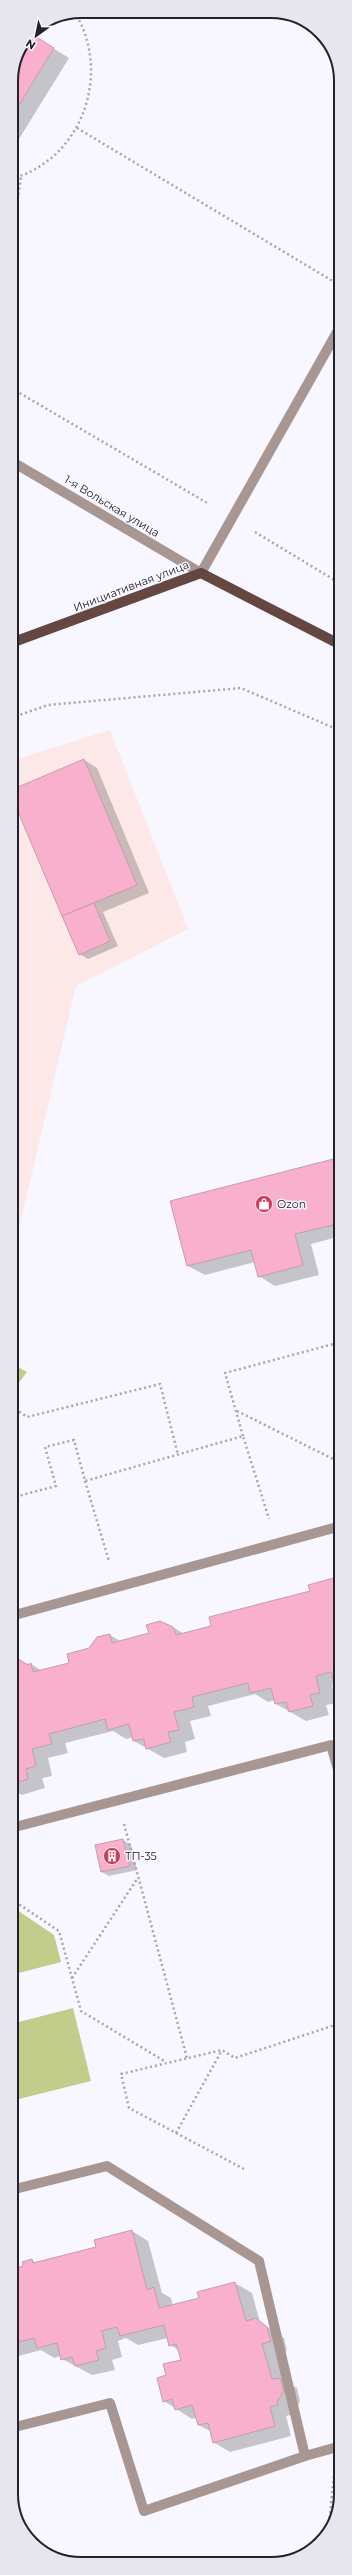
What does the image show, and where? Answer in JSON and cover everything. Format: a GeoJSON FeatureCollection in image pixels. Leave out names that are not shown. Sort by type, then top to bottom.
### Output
{"type":"FeatureCollection","features":[{"type":"Feature","properties":{"kind":"main road","name":"Инициативная улица"},"geometry":{"type":"LineString","coordinates":[[18,640],[201,573],[334,640]]}},
{"type":"Feature","properties":{"kind":"street"},"geometry":{"type":"LineString","coordinates":[[201,573],[334,337]]}},
{"type":"Feature","properties":{"kind":"street","name":"1-я Вольская улица"},"geometry":{"type":"LineString","coordinates":[[18,465],[201,573]]}},
{"type":"Feature","properties":{"kind":"street"},"geometry":{"type":"LineString","coordinates":[[18,1614],[334,1528]]}},
{"type":"Feature","properties":{"kind":"street"},"geometry":{"type":"LineString","coordinates":[[18,1826],[331,1745],[334,1756]]}},
{"type":"Feature","properties":{"kind":"street"},"geometry":{"type":"LineString","coordinates":[[18,2188],[107,2166],[260,2261],[305,2456]]}},
{"type":"Feature","properties":{"kind":"street"},"geometry":{"type":"LineString","coordinates":[[18,2426],[110,2403],[144,2511],[305,2456],[334,2448]]}},
{"type":"Feature","properties":{"kind":"path"},"geometry":{"type":"LineString","coordinates":[[18,178],[43,165],[62,148],[77,128],[87,104],[92,79],[91,54],[84,29],[77,18]]}},
{"type":"Feature","properties":{"kind":"path"},"geometry":{"type":"LineString","coordinates":[[77,128],[334,282]]}},
{"type":"Feature","properties":{"kind":"path"},"geometry":{"type":"LineString","coordinates":[[18,197],[21,177]]}},
{"type":"Feature","properties":{"kind":"path"},"geometry":{"type":"LineString","coordinates":[[18,392],[232,517],[334,580]]}},
{"type":"Feature","properties":{"kind":"path"},"geometry":{"type":"LineString","coordinates":[[18,716],[48,705],[241,688],[334,728]]}},
{"type":"Feature","properties":{"kind":"path"},"geometry":{"type":"LineString","coordinates":[[277,1544],[225,1373],[334,1344]]}},
{"type":"Feature","properties":{"kind":"path"},"geometry":{"type":"LineString","coordinates":[[18,1411],[27,1417],[160,1384],[178,1454]]}},
{"type":"Feature","properties":{"kind":"path"},"geometry":{"type":"LineString","coordinates":[[237,1411],[334,1460]]}},
{"type":"Feature","properties":{"kind":"path"},"geometry":{"type":"LineString","coordinates":[[85,1481],[243,1436]]}},
{"type":"Feature","properties":{"kind":"path"},"geometry":{"type":"LineString","coordinates":[[18,1496],[56,1486],[45,1447],[74,1440],[117,1588]]}},
{"type":"Feature","properties":{"kind":"path"},"geometry":{"type":"LineString","coordinates":[[118,1800],[187,2058]]}},
{"type":"Feature","properties":{"kind":"path"},"geometry":{"type":"LineString","coordinates":[[72,1978],[138,1878]]}},
{"type":"Feature","properties":{"kind":"path"},"geometry":{"type":"LineString","coordinates":[[18,1904],[59,1931],[81,2011],[166,2063]]}},
{"type":"Feature","properties":{"kind":"path"},"geometry":{"type":"LineString","coordinates":[[244,2170],[129,2108],[121,2074],[222,2050],[235,2058],[334,2025]]}},
{"type":"Feature","properties":{"kind":"path"},"geometry":{"type":"LineString","coordinates":[[176,2133],[222,2050]]}},
{"type":"Feature","properties":{"kind":"shaded area"},"geometry":{"type":"Polygon","coordinates":[[[110,730],[188,929],[76,986],[18,1232],[18,759],[110,730]]]}},
{"type":"Feature","properties":{"kind":"green space"},"geometry":{"type":"Polygon","coordinates":[[[18,1367],[27,1372],[18,1384],[18,1367]]]}},
{"type":"Feature","properties":{"kind":"green space"},"geometry":{"type":"Polygon","coordinates":[[[18,1911],[54,1935],[61,1962],[18,1973],[18,1911]]]}},
{"type":"Feature","properties":{"kind":"green space"},"geometry":{"type":"Polygon","coordinates":[[[73,2008],[91,2081],[18,2099],[18,2022],[73,2008]]]}},
{"type":"Feature","properties":{"kind":"building"},"geometry":{"type":"Polygon","coordinates":[[[37,37],[54,48],[18,107],[19,69],[29,46],[37,37]]]}},
{"type":"Feature","properties":{"kind":"building"},"geometry":{"type":"Polygon","coordinates":[[[84,759],[137,885],[62,916],[18,812],[18,787],[84,759]]]}},
{"type":"Feature","properties":{"kind":"building"},"geometry":{"type":"Polygon","coordinates":[[[94,903],[110,941],[79,955],[62,916],[94,903]]]}},
{"type":"Feature","properties":{"kind":"building"},"geometry":{"type":"Polygon","coordinates":[[[334,1159],[334,1225],[295,1234],[303,1265],[258,1277],[251,1250],[187,1266],[170,1201],[334,1159]]]}},
{"type":"Feature","properties":{"kind":"building"},"geometry":{"type":"Polygon","coordinates":[[[334,1578],[334,1682],[331,1672],[316,1676],[320,1693],[310,1695],[313,1706],[289,1712],[286,1702],[275,1704],[271,1688],[250,1693],[248,1683],[192,1697],[194,1707],[174,1712],[179,1730],[168,1732],[171,1742],[146,1749],[144,1739],[133,1741],[129,1724],[108,1730],[105,1719],[49,1734],[52,1744],[32,1749],[36,1766],[26,1769],[28,1779],[18,1782],[18,1659],[28,1665],[31,1663],[33,1672],[69,1663],[67,1654],[89,1648],[97,1637],[110,1634],[112,1643],[149,1633],[146,1625],[160,1621],[173,1627],[176,1635],[211,1626],[209,1617],[310,1591],[308,1585],[334,1578]]]}},
{"type":"Feature","properties":{"kind":"building","name":"ТП-35"},"geometry":{"type":"Polygon","coordinates":[[[123,1839],[130,1866],[101,1872],[95,1845],[123,1839]]]}},
{"type":"Feature","properties":{"kind":"building"},"geometry":{"type":"Polygon","coordinates":[[[132,2230],[147,2290],[154,2287],[159,2308],[199,2298],[197,2292],[235,2282],[246,2321],[256,2318],[267,2327],[271,2341],[262,2344],[272,2379],[280,2378],[284,2391],[277,2402],[278,2405],[270,2407],[275,2426],[213,2443],[208,2423],[198,2425],[192,2405],[175,2410],[172,2399],[163,2402],[157,2378],[166,2375],[163,2364],[181,2360],[176,2344],[169,2346],[164,2325],[120,2336],[117,2327],[102,2331],[106,2348],[96,2351],[99,2360],[75,2366],[72,2357],[61,2360],[57,2343],[37,2348],[34,2338],[18,2342],[18,2267],[23,2266],[22,2262],[32,2259],[33,2263],[96,2247],[94,2240],[132,2230]]]}},
{"type":"Feature","properties":{"kind":"place","name":"Ozon"},"geometry":{"type":"Point","coordinates":[264,1204]}},
{"type":"Feature","properties":{"kind":"place","name":"ТП-35"},"geometry":{"type":"Point","coordinates":[112,1856]}}]}
